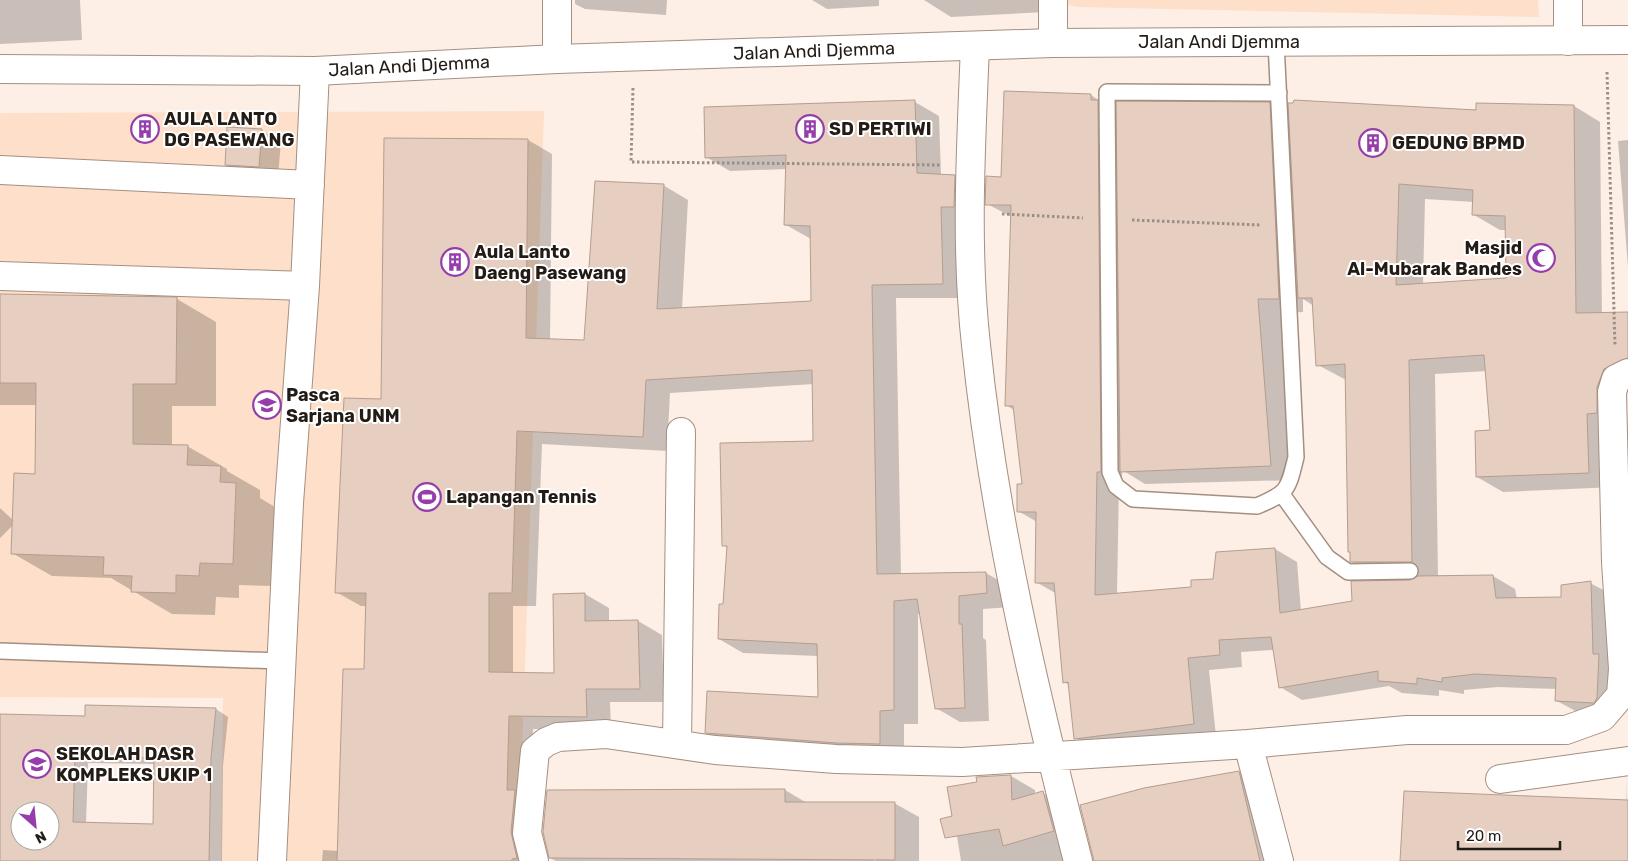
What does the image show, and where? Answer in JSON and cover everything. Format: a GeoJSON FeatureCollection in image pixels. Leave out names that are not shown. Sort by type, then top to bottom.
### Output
{"type":"FeatureCollection","features":[{"type":"Feature","properties":{"kind":"street"},"geometry":{"type":"LineString","coordinates":[[556,59],[557,0]]}},
{"type":"Feature","properties":{"kind":"street"},"geometry":{"type":"LineString","coordinates":[[1053,0],[1053,43]]}},
{"type":"Feature","properties":{"kind":"street"},"geometry":{"type":"LineString","coordinates":[[1568,0],[1568,41]]}},
{"type":"Feature","properties":{"kind":"street","name":"Jalan Andi Djemma"},"geometry":{"type":"LineString","coordinates":[[0,69],[315,71],[556,59],[1053,43],[1617,40]]}},
{"type":"Feature","properties":{"kind":"street"},"geometry":{"type":"LineString","coordinates":[[976,46],[970,213],[975,343],[995,492],[1017,607],[1051,756],[1078,861]]}},
{"type":"Feature","properties":{"kind":"street"},"geometry":{"type":"LineString","coordinates":[[272,861],[280,660],[305,286],[315,71]]}},
{"type":"Feature","properties":{"kind":"street"},"geometry":{"type":"LineString","coordinates":[[0,170],[310,185]]}},
{"type":"Feature","properties":{"kind":"street"},"geometry":{"type":"LineString","coordinates":[[0,276],[305,286]]}},
{"type":"Feature","properties":{"kind":"street"},"geometry":{"type":"LineString","coordinates":[[534,861],[527,833],[535,751],[546,742],[558,737],[606,734],[716,750],[836,759],[962,762],[1248,744],[1407,730],[1566,730],[1602,717],[1609,711],[1620,695],[1623,669],[1616,562],[1612,392],[1622,376]]}},
{"type":"Feature","properties":{"kind":"street"},"geometry":{"type":"LineString","coordinates":[[677,744],[681,432]]}},
{"type":"Feature","properties":{"kind":"street"},"geometry":{"type":"LineString","coordinates":[[1248,744],[1279,861]]}},
{"type":"Feature","properties":{"kind":"street"},"geometry":{"type":"LineString","coordinates":[[1500,779],[1628,761]]}},
{"type":"Feature","properties":{"kind":"lane"},"geometry":{"type":"LineString","coordinates":[[1276,42],[1279,93],[1296,457],[1289,487],[1282,493],[1257,506],[1133,499],[1116,486],[1110,472],[1107,92],[1279,93]]}},
{"type":"Feature","properties":{"kind":"lane"},"geometry":{"type":"LineString","coordinates":[[1282,493],[1328,558],[1348,572],[1410,571]]}},
{"type":"Feature","properties":{"kind":"lane"},"geometry":{"type":"LineString","coordinates":[[0,651],[280,660]]}},
{"type":"Feature","properties":{"kind":"path"},"geometry":{"type":"LineString","coordinates":[[1617,40],[1622,376]]}},
{"type":"Feature","properties":{"kind":"path"},"geometry":{"type":"LineString","coordinates":[[634,57],[631,162],[971,165]]}},
{"type":"Feature","properties":{"kind":"shaded area"},"geometry":{"type":"Polygon","coordinates":[[[1054,0],[1538,0],[1539,17],[1077,7],[1054,0]]]}},
{"type":"Feature","properties":{"kind":"shaded area","name":"Pasca Sarjana UNM"},"geometry":{"type":"Polygon","coordinates":[[[544,111],[519,842],[529,861],[221,861],[223,698],[0,697],[0,113],[544,111]]]}},
{"type":"Feature","properties":{"kind":"building"},"geometry":{"type":"Polygon","coordinates":[[[1004,91],[1091,94],[1091,100],[1098,100],[1101,472],[1097,472],[1095,595],[1191,587],[1191,580],[1213,579],[1216,552],[1275,548],[1280,613],[1352,601],[1351,581],[1410,580],[1418,576],[1493,575],[1496,598],[1561,597],[1561,585],[1591,581],[1593,654],[1599,654],[1597,698],[1594,703],[1555,701],[1556,678],[1475,674],[1442,678],[1442,682],[1417,678],[1417,684],[1378,681],[1378,671],[1279,688],[1271,637],[1219,640],[1220,655],[1188,658],[1194,724],[1074,739],[1068,682],[1063,683],[1054,583],[1035,583],[1036,512],[1017,512],[1017,484],[1022,484],[1013,406],[1005,406],[1011,205],[985,205],[986,176],[1001,177],[1004,91]]]}},
{"type":"Feature","properties":{"kind":"building"},"geometry":{"type":"Polygon","coordinates":[[[915,100],[917,173],[955,175],[954,207],[941,207],[943,284],[872,285],[877,574],[986,572],[987,593],[959,596],[965,708],[935,709],[917,599],[894,601],[894,710],[880,711],[880,744],[837,743],[705,733],[707,691],[818,697],[817,644],[718,639],[719,604],[723,604],[727,546],[722,546],[720,443],[813,441],[812,370],[646,380],[643,437],[517,431],[512,593],[489,593],[489,672],[554,673],[553,594],[585,593],[585,621],[638,620],[640,689],[586,689],[587,717],[509,716],[507,790],[515,790],[511,832],[517,858],[512,859],[512,861],[337,861],[343,669],[364,669],[366,593],[335,593],[344,398],[381,399],[384,138],[528,139],[526,338],[584,340],[595,181],[664,184],[657,309],[811,301],[810,226],[784,225],[786,155],[705,158],[704,107],[915,100]]]}},
{"type":"Feature","properties":{"kind":"building"},"geometry":{"type":"Polygon","coordinates":[[[1294,100],[1476,110],[1476,103],[1574,105],[1576,313],[1628,312],[1628,358],[1604,369],[1597,387],[1597,413],[1587,414],[1589,473],[1476,477],[1475,431],[1490,430],[1484,355],[1409,360],[1412,562],[1350,562],[1350,552],[1348,552],[1345,364],[1316,366],[1312,298],[1298,298],[1288,103],[1293,103],[1294,100]],[[1399,184],[1396,285],[1506,278],[1505,216],[1472,215],[1473,190],[1399,184]]]}},
{"type":"Feature","properties":{"kind":"building"},"geometry":{"type":"Polygon","coordinates":[[[1116,101],[1270,102],[1279,299],[1258,299],[1271,466],[1120,472],[1116,101]]]}},
{"type":"Feature","properties":{"kind":"building"},"geometry":{"type":"Polygon","coordinates":[[[227,127],[262,129],[259,167],[225,165],[227,127]]]}},
{"type":"Feature","properties":{"kind":"building"},"geometry":{"type":"Polygon","coordinates":[[[0,294],[177,297],[176,384],[133,384],[133,444],[188,445],[187,465],[221,466],[220,482],[236,483],[233,564],[200,563],[199,576],[176,575],[176,593],[131,592],[132,576],[103,575],[104,557],[11,554],[14,473],[35,474],[36,383],[0,383],[0,294]]]}},
{"type":"Feature","properties":{"kind":"building"},"geometry":{"type":"Polygon","coordinates":[[[85,705],[216,708],[211,758],[209,861],[0,861],[0,714],[85,716],[85,705]],[[75,757],[73,822],[153,824],[154,758],[75,757]]]}},
{"type":"Feature","properties":{"kind":"building"},"geometry":{"type":"Polygon","coordinates":[[[1239,771],[1260,861],[1094,861],[1080,805],[1144,788],[1239,771]]]}},
{"type":"Feature","properties":{"kind":"building"},"geometry":{"type":"Polygon","coordinates":[[[1011,775],[1012,800],[1043,791],[1054,831],[1003,846],[999,829],[945,838],[940,819],[952,816],[947,787],[977,782],[976,777],[1011,775]]]}},
{"type":"Feature","properties":{"kind":"building"},"geometry":{"type":"Polygon","coordinates":[[[785,789],[785,802],[895,802],[895,860],[549,858],[543,832],[547,790],[785,789]]]}},
{"type":"Feature","properties":{"kind":"building"},"geometry":{"type":"Polygon","coordinates":[[[1404,791],[1628,800],[1628,861],[1400,861],[1404,791]]]}},
{"type":"Feature","properties":{"kind":"place","name":"AULA LANTO DG PASEWANG"},"geometry":{"type":"Point","coordinates":[145,129]}},
{"type":"Feature","properties":{"kind":"place","name":"SD PERTIWI"},"geometry":{"type":"Point","coordinates":[810,129]}},
{"type":"Feature","properties":{"kind":"place","name":"GEDUNG BPMD"},"geometry":{"type":"Point","coordinates":[1373,143]}},
{"type":"Feature","properties":{"kind":"place","name":"Masjid Al-Mubarak Bandes"},"geometry":{"type":"Point","coordinates":[1541,258]}},
{"type":"Feature","properties":{"kind":"place","name":"Aula Lanto Daeng Pasewang"},"geometry":{"type":"Point","coordinates":[455,262]}},
{"type":"Feature","properties":{"kind":"place","name":"Pasca Sarjana UNM"},"geometry":{"type":"Point","coordinates":[267,405]}},
{"type":"Feature","properties":{"kind":"place","name":"Lapangan Tennis"},"geometry":{"type":"Point","coordinates":[427,497]}},
{"type":"Feature","properties":{"kind":"place","name":"SEKOLAH DASR KOMPLEKS UKIP 1"},"geometry":{"type":"Point","coordinates":[37,764]}}]}
